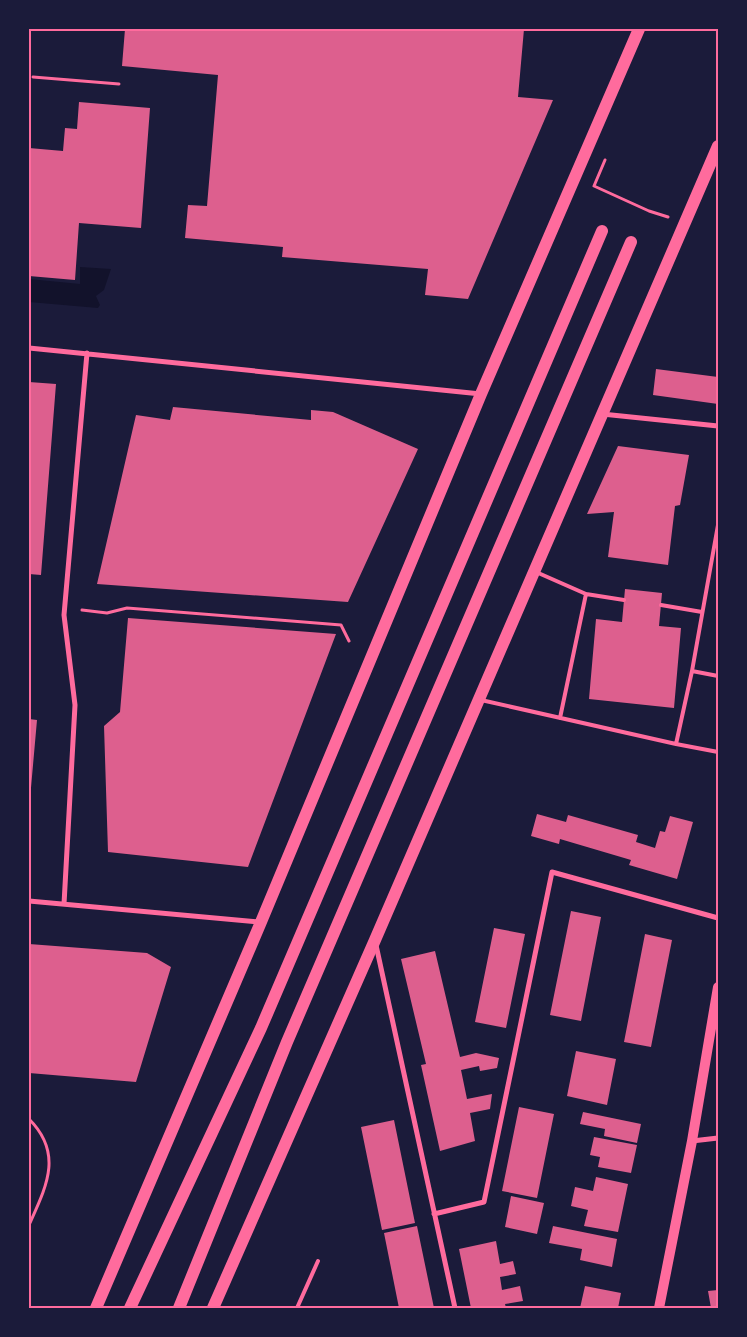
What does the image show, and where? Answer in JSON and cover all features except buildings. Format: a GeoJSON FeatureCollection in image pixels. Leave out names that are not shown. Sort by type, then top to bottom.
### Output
{"type":"FeatureCollection","features":[{"type":"Feature","properties":{"kind":"main road"},"geometry":{"type":"LineString","coordinates":[[96,1308],[481,394],[639,29]]}},
{"type":"Feature","properties":{"kind":"main road"},"geometry":{"type":"LineString","coordinates":[[213,1308],[375,940],[718,146]]}},
{"type":"Feature","properties":{"kind":"main road"},"geometry":{"type":"LineString","coordinates":[[130,1308],[261,1028],[602,231]]}},
{"type":"Feature","properties":{"kind":"main road"},"geometry":{"type":"LineString","coordinates":[[179,1308],[288,1042],[631,242]]}},
{"type":"Feature","properties":{"kind":"main road"},"geometry":{"type":"LineString","coordinates":[[658,1308],[692,1141],[718,987]]}},
{"type":"Feature","properties":{"kind":"street"},"geometry":{"type":"LineString","coordinates":[[29,348],[481,394]]}},
{"type":"Feature","properties":{"kind":"street"},"geometry":{"type":"LineString","coordinates":[[64,904],[75,705],[64,615],[87,354]]}},
{"type":"Feature","properties":{"kind":"street"},"geometry":{"type":"LineString","coordinates":[[602,414],[718,426]]}},
{"type":"Feature","properties":{"kind":"street"},"geometry":{"type":"LineString","coordinates":[[434,1214],[484,1202],[552,872],[718,918]]}},
{"type":"Feature","properties":{"kind":"street"},"geometry":{"type":"LineString","coordinates":[[29,901],[260,922]]}},
{"type":"Feature","properties":{"kind":"street"},"geometry":{"type":"LineString","coordinates":[[375,940],[455,1308]]}},
{"type":"Feature","properties":{"kind":"street"},"geometry":{"type":"LineString","coordinates":[[692,1141],[718,1138]]}},
{"type":"Feature","properties":{"kind":"lane"},"geometry":{"type":"LineString","coordinates":[[676,744],[692,671],[718,525]]}},
{"type":"Feature","properties":{"kind":"lane"},"geometry":{"type":"LineString","coordinates":[[534,572],[586,594],[624,600]]}},
{"type":"Feature","properties":{"kind":"lane"},"geometry":{"type":"LineString","coordinates":[[560,718],[586,594]]}},
{"type":"Feature","properties":{"kind":"lane"},"geometry":{"type":"LineString","coordinates":[[660,605],[702,612]]}},
{"type":"Feature","properties":{"kind":"lane"},"geometry":{"type":"LineString","coordinates":[[692,671],[718,676]]}},
{"type":"Feature","properties":{"kind":"lane"},"geometry":{"type":"LineString","coordinates":[[479,699],[718,752]]}},
{"type":"Feature","properties":{"kind":"lane"},"geometry":{"type":"LineString","coordinates":[[297,1308],[318,1260]]}},
{"type":"Feature","properties":{"kind":"path"},"geometry":{"type":"LineString","coordinates":[[33,77],[119,84]]}},
{"type":"Feature","properties":{"kind":"path"},"geometry":{"type":"LineString","coordinates":[[606,157],[594,186],[656,213],[670,217],[673,210]]}},
{"type":"Feature","properties":{"kind":"path"},"geometry":{"type":"LineString","coordinates":[[82,610],[107,613],[127,608],[341,625],[349,641]]}},
{"type":"Feature","properties":{"kind":"path"},"geometry":{"type":"LineString","coordinates":[[29,1119],[44,1140],[50,1158],[46,1186],[29,1225]]}},
{"type":"Feature","properties":{"kind":"shaded area"},"geometry":{"type":"Polygon","coordinates":[[[80,267],[111,269],[104,290],[96,296],[100,305],[98,308],[29,302],[29,279],[80,284],[80,267]]]}}]}
